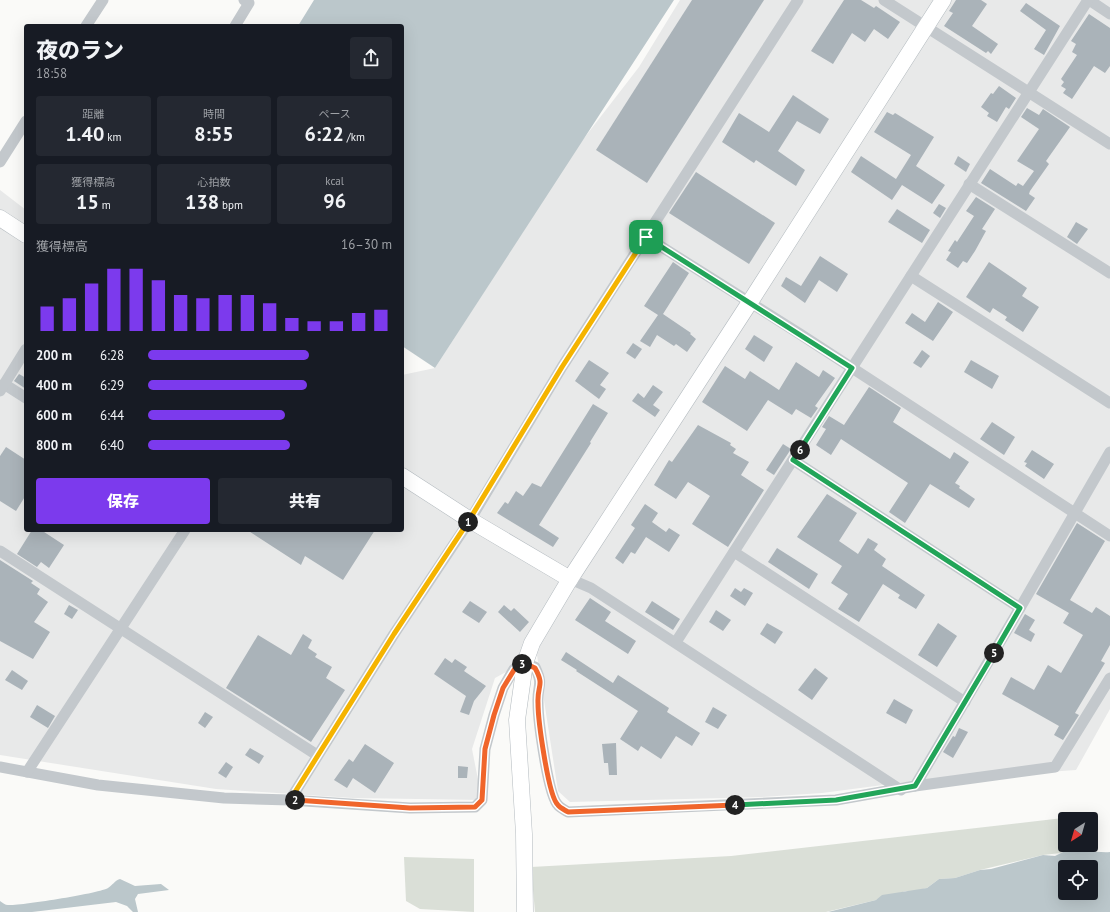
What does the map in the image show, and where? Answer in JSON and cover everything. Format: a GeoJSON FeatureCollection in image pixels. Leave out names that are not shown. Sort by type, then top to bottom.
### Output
{"type":"FeatureCollection","features":[{"type":"Feature","properties":{"kind":"street"},"geometry":{"type":"LineString","coordinates":[[87,24],[103,0]]}},
{"type":"Feature","properties":{"kind":"street"},"geometry":{"type":"LineString","coordinates":[[236,24],[249,4],[244,0]]}},
{"type":"Feature","properties":{"kind":"street"},"geometry":{"type":"LineString","coordinates":[[290,800],[394,634],[470,520],[562,367],[798,0]]}},
{"type":"Feature","properties":{"kind":"street"},"geometry":{"type":"LineString","coordinates":[[884,0],[1110,144]]}},
{"type":"Feature","properties":{"kind":"street"},"geometry":{"type":"LineString","coordinates":[[525,912],[524,834],[517,720],[524,663],[532,643],[570,580],[943,0]]}},
{"type":"Feature","properties":{"kind":"street"},"geometry":{"type":"LineString","coordinates":[[676,642],[1028,91],[1088,0],[1110,14]]}},
{"type":"Feature","properties":{"kind":"street"},"geometry":{"type":"LineString","coordinates":[[0,162],[24,124]]}},
{"type":"Feature","properties":{"kind":"street"},"geometry":{"type":"LineString","coordinates":[[969,184],[1110,273]]}},
{"type":"Feature","properties":{"kind":"street"},"geometry":{"type":"LineString","coordinates":[[0,218],[24,233]]}},
{"type":"Feature","properties":{"kind":"street"},"geometry":{"type":"LineString","coordinates":[[646,237],[750,302],[1110,536]]}},
{"type":"Feature","properties":{"kind":"street"},"geometry":{"type":"LineString","coordinates":[[911,276],[1110,403]]}},
{"type":"Feature","properties":{"kind":"street"},"geometry":{"type":"LineString","coordinates":[[24,352],[2,387],[24,397]]}},
{"type":"Feature","properties":{"kind":"street"},"geometry":{"type":"LineString","coordinates":[[915,786],[1110,452]]}},
{"type":"Feature","properties":{"kind":"street"},"geometry":{"type":"LineString","coordinates":[[793,460],[1020,608]]}},
{"type":"Feature","properties":{"kind":"street"},"geometry":{"type":"LineString","coordinates":[[404,477],[470,520],[570,580],[591,588],[901,790]]}},
{"type":"Feature","properties":{"kind":"street"},"geometry":{"type":"LineString","coordinates":[[27,772],[184,532]]}},
{"type":"Feature","properties":{"kind":"street"},"geometry":{"type":"LineString","coordinates":[[0,551],[317,755]]}},
{"type":"Feature","properties":{"kind":"street"},"geometry":{"type":"LineString","coordinates":[[734,552],[965,702]]}},
{"type":"Feature","properties":{"kind":"street"},"geometry":{"type":"LineString","coordinates":[[524,663],[535,668],[541,679],[537,702],[541,736],[551,787],[557,805],[568,812],[836,800],[901,790],[915,786],[1055,767],[1110,678]]}},
{"type":"Feature","properties":{"kind":"street"},"geometry":{"type":"LineString","coordinates":[[0,767],[98,785],[224,798],[290,800],[410,808],[475,807],[482,800],[485,749],[503,688],[514,670],[524,663]]}},
{"type":"Feature","properties":{"kind":"shaded area"},"geometry":{"type":"Polygon","coordinates":[[[314,0],[674,0],[435,368],[404,347],[404,24],[299,24],[314,0]]]}},
{"type":"Feature","properties":{"kind":"shaded area"},"geometry":{"type":"Polygon","coordinates":[[[680,0],[1110,0],[1110,709],[1076,770],[906,782],[822,793],[762,797],[570,802],[558,791],[537,655],[495,678],[472,749],[482,800],[353,798],[216,789],[0,755],[0,190],[24,208],[24,532],[404,532],[404,375],[435,368],[578,146],[639,67],[680,0]]]}},
{"type":"Feature","properties":{"kind":"shaded area"},"geometry":{"type":"Polygon","coordinates":[[[1058,819],[1058,852],[1062,852],[980,870],[955,878],[939,879],[927,888],[915,891],[906,891],[826,912],[535,912],[531,867],[731,856],[1058,819]]]}},
{"type":"Feature","properties":{"kind":"shaded area"},"geometry":{"type":"Polygon","coordinates":[[[1063,852],[1110,852],[1110,912],[828,912],[876,900],[882,895],[927,888],[939,879],[955,878],[980,870],[991,869],[1043,855],[1055,856],[1063,852]]]}},
{"type":"Feature","properties":{"kind":"shaded area"},"geometry":{"type":"Polygon","coordinates":[[[404,857],[474,859],[474,912],[420,909],[406,901],[404,857]]]}},
{"type":"Feature","properties":{"kind":"shaded area"},"geometry":{"type":"Polygon","coordinates":[[[120,879],[135,886],[161,884],[169,890],[138,894],[135,899],[138,912],[133,912],[127,906],[116,902],[32,912],[0,912],[0,901],[7,905],[15,905],[76,896],[108,888],[120,879]]]}},
{"type":"Feature","properties":{"kind":"building"},"geometry":{"type":"Polygon","coordinates":[[[692,0],[764,0],[647,183],[596,150],[692,0]]]}},
{"type":"Feature","properties":{"kind":"building"},"geometry":{"type":"Polygon","coordinates":[[[844,0],[861,0],[874,8],[876,6],[900,22],[888,39],[874,29],[865,42],[852,33],[833,64],[811,51],[844,0]]]}},
{"type":"Feature","properties":{"kind":"building"},"geometry":{"type":"Polygon","coordinates":[[[956,0],[981,0],[987,4],[972,26],[998,44],[991,54],[988,51],[986,53],[944,26],[953,13],[949,11],[956,0]]]}},
{"type":"Feature","properties":{"kind":"building"},"geometry":{"type":"Polygon","coordinates":[[[1026,3],[1060,26],[1044,55],[1034,49],[1046,30],[1020,11],[1026,3]]]}},
{"type":"Feature","properties":{"kind":"building"},"geometry":{"type":"Polygon","coordinates":[[[1089,14],[1110,28],[1110,66],[1105,73],[1094,66],[1072,99],[1063,93],[1066,89],[1061,86],[1064,82],[1061,79],[1077,55],[1072,52],[1076,44],[1071,41],[1089,14]]]}},
{"type":"Feature","properties":{"kind":"building"},"geometry":{"type":"Polygon","coordinates":[[[999,86],[1016,98],[1009,109],[1006,107],[997,122],[987,116],[989,113],[981,107],[991,93],[993,94],[999,86]]]}},
{"type":"Feature","properties":{"kind":"building"},"geometry":{"type":"Polygon","coordinates":[[[793,95],[829,119],[820,134],[797,121],[778,151],[805,170],[796,186],[756,160],[754,163],[722,142],[739,113],[769,132],[793,95]]]}},
{"type":"Feature","properties":{"kind":"building"},"geometry":{"type":"Polygon","coordinates":[[[1027,108],[1039,115],[1043,109],[1070,127],[1046,161],[1049,164],[1030,191],[1029,194],[1035,198],[1026,211],[981,183],[990,169],[1016,186],[1018,183],[1023,186],[1034,171],[1017,161],[1039,129],[1021,117],[1027,108]]]}},
{"type":"Feature","properties":{"kind":"building"},"geometry":{"type":"Polygon","coordinates":[[[887,112],[893,115],[895,113],[934,137],[916,166],[945,185],[932,204],[902,185],[892,200],[851,172],[861,156],[896,179],[911,155],[874,132],[887,112]]]}},
{"type":"Feature","properties":{"kind":"building"},"geometry":{"type":"Polygon","coordinates":[[[958,156],[970,164],[966,172],[954,164],[958,156]]]}},
{"type":"Feature","properties":{"kind":"building"},"geometry":{"type":"Polygon","coordinates":[[[696,172],[775,223],[749,264],[669,213],[696,172]]]}},
{"type":"Feature","properties":{"kind":"building"},"geometry":{"type":"Polygon","coordinates":[[[976,197],[995,209],[982,229],[986,231],[975,251],[967,263],[963,261],[958,268],[946,260],[951,252],[948,251],[955,240],[957,242],[974,216],[966,211],[976,197]]]}},
{"type":"Feature","properties":{"kind":"building"},"geometry":{"type":"Polygon","coordinates":[[[939,204],[946,208],[940,218],[933,213],[939,204]]]}},
{"type":"Feature","properties":{"kind":"building"},"geometry":{"type":"Polygon","coordinates":[[[897,209],[930,230],[922,243],[888,222],[897,209]]]}},
{"type":"Feature","properties":{"kind":"building"},"geometry":{"type":"Polygon","coordinates":[[[1076,222],[1088,229],[1077,244],[1067,237],[1076,222]]]}},
{"type":"Feature","properties":{"kind":"building"},"geometry":{"type":"Polygon","coordinates":[[[820,256],[848,274],[837,292],[819,280],[805,303],[781,286],[786,277],[801,286],[820,256]]]}},
{"type":"Feature","properties":{"kind":"building"},"geometry":{"type":"Polygon","coordinates":[[[673,262],[689,273],[663,314],[691,333],[690,334],[696,339],[687,352],[676,344],[674,346],[657,335],[650,347],[640,341],[658,315],[644,306],[673,262]]]}},
{"type":"Feature","properties":{"kind":"building"},"geometry":{"type":"Polygon","coordinates":[[[989,262],[1027,288],[1022,296],[1039,307],[1023,332],[1005,320],[1007,317],[993,308],[990,313],[966,297],[989,262]]]}},
{"type":"Feature","properties":{"kind":"building"},"geometry":{"type":"Polygon","coordinates":[[[938,302],[953,312],[933,341],[905,323],[912,313],[925,322],[938,302]]]}},
{"type":"Feature","properties":{"kind":"building"},"geometry":{"type":"Polygon","coordinates":[[[754,335],[773,347],[764,362],[745,349],[754,335]]]}},
{"type":"Feature","properties":{"kind":"building"},"geometry":{"type":"Polygon","coordinates":[[[633,343],[642,349],[635,359],[626,353],[633,343]]]}},
{"type":"Feature","properties":{"kind":"building"},"geometry":{"type":"Polygon","coordinates":[[[922,350],[930,356],[921,368],[913,363],[922,350]]]}},
{"type":"Feature","properties":{"kind":"building"},"geometry":{"type":"Polygon","coordinates":[[[589,360],[609,373],[600,385],[606,389],[599,399],[575,381],[589,360]]]}},
{"type":"Feature","properties":{"kind":"building"},"geometry":{"type":"Polygon","coordinates":[[[971,360],[999,376],[992,389],[964,372],[971,360]]]}},
{"type":"Feature","properties":{"kind":"building"},"geometry":{"type":"Polygon","coordinates":[[[796,362],[819,377],[823,370],[835,378],[815,406],[818,408],[811,418],[796,409],[792,415],[768,400],[747,431],[702,402],[725,366],[745,379],[750,371],[779,390],[796,362]]]}},
{"type":"Feature","properties":{"kind":"building"},"geometry":{"type":"Polygon","coordinates":[[[19,374],[24,377],[24,388],[14,381],[19,374]]]}},
{"type":"Feature","properties":{"kind":"building"},"geometry":{"type":"Polygon","coordinates":[[[653,385],[663,392],[653,405],[660,410],[655,417],[632,401],[638,393],[644,398],[653,385]]]}},
{"type":"Feature","properties":{"kind":"building"},"geometry":{"type":"Polygon","coordinates":[[[869,387],[901,408],[893,422],[950,459],[954,452],[969,462],[955,483],[960,486],[959,488],[975,499],[969,508],[930,484],[905,523],[889,512],[908,483],[841,439],[831,455],[816,445],[826,429],[822,427],[829,416],[844,425],[869,387]]]}},
{"type":"Feature","properties":{"kind":"building"},"geometry":{"type":"Polygon","coordinates":[[[593,404],[608,413],[590,442],[591,443],[539,525],[559,538],[553,547],[497,513],[505,502],[508,504],[516,491],[523,496],[532,483],[541,487],[593,404]]]}},
{"type":"Feature","properties":{"kind":"building"},"geometry":{"type":"Polygon","coordinates":[[[992,422],[1015,437],[1004,455],[980,439],[992,422]]]}},
{"type":"Feature","properties":{"kind":"building"},"geometry":{"type":"Polygon","coordinates":[[[698,425],[731,443],[730,445],[736,449],[733,453],[749,462],[741,475],[764,490],[728,547],[692,524],[710,496],[688,482],[676,499],[654,485],[669,460],[672,462],[698,425]]]}},
{"type":"Feature","properties":{"kind":"building"},"geometry":{"type":"Polygon","coordinates":[[[783,444],[791,449],[774,475],[766,470],[783,444]]]}},
{"type":"Feature","properties":{"kind":"building"},"geometry":{"type":"Polygon","coordinates":[[[6,447],[24,459],[24,498],[16,511],[0,501],[0,456],[6,447]]]}},
{"type":"Feature","properties":{"kind":"building"},"geometry":{"type":"Polygon","coordinates":[[[1032,450],[1054,464],[1044,479],[1025,466],[1027,463],[1024,462],[1032,450]]]}},
{"type":"Feature","properties":{"kind":"building"},"geometry":{"type":"Polygon","coordinates":[[[827,494],[857,513],[839,541],[858,554],[868,538],[878,544],[874,550],[886,559],[882,566],[925,595],[916,609],[898,598],[900,595],[883,584],[859,622],[838,609],[848,594],[831,583],[842,566],[797,537],[827,494]]]}},
{"type":"Feature","properties":{"kind":"building"},"geometry":{"type":"Polygon","coordinates":[[[645,504],[658,513],[652,522],[666,532],[669,528],[680,535],[669,552],[646,537],[635,554],[631,552],[623,564],[615,558],[635,528],[631,525],[645,504]]]}},
{"type":"Feature","properties":{"kind":"building"},"geometry":{"type":"Polygon","coordinates":[[[1077,523],[1105,541],[1070,600],[1092,613],[1096,607],[1110,616],[1110,645],[1101,661],[1105,663],[1075,713],[1079,715],[1063,740],[1054,735],[1059,726],[1002,694],[1011,677],[1034,690],[1048,665],[1061,673],[1083,635],[1063,623],[1069,613],[1036,594],[1077,523]]]}},
{"type":"Feature","properties":{"kind":"building"},"geometry":{"type":"Polygon","coordinates":[[[31,532],[44,532],[64,545],[49,568],[41,562],[37,567],[17,554],[31,532]]]}},
{"type":"Feature","properties":{"kind":"building"},"geometry":{"type":"Polygon","coordinates":[[[250,532],[374,532],[343,580],[305,556],[301,565],[250,532]]]}},
{"type":"Feature","properties":{"kind":"building"},"geometry":{"type":"Polygon","coordinates":[[[777,548],[818,574],[809,589],[768,562],[777,548]]]}},
{"type":"Feature","properties":{"kind":"building"},"geometry":{"type":"Polygon","coordinates":[[[0,560],[33,581],[31,583],[40,589],[37,594],[48,602],[34,622],[50,632],[33,659],[0,641],[0,560]]]}},
{"type":"Feature","properties":{"kind":"building"},"geometry":{"type":"Polygon","coordinates":[[[735,588],[741,592],[744,588],[753,593],[745,606],[730,596],[735,588]]]}},
{"type":"Feature","properties":{"kind":"building"},"geometry":{"type":"Polygon","coordinates":[[[590,598],[611,612],[605,621],[636,641],[628,654],[575,620],[590,598]]]}},
{"type":"Feature","properties":{"kind":"building"},"geometry":{"type":"Polygon","coordinates":[[[470,601],[487,612],[479,623],[462,612],[470,601]]]}},
{"type":"Feature","properties":{"kind":"building"},"geometry":{"type":"Polygon","coordinates":[[[652,601],[680,619],[673,630],[645,612],[652,601]]]}},
{"type":"Feature","properties":{"kind":"building"},"geometry":{"type":"Polygon","coordinates":[[[69,605],[78,610],[72,619],[64,614],[69,605]]]}},
{"type":"Feature","properties":{"kind":"building"},"geometry":{"type":"Polygon","coordinates":[[[504,605],[511,611],[514,608],[529,622],[520,632],[498,612],[504,605]]]}},
{"type":"Feature","properties":{"kind":"building"},"geometry":{"type":"Polygon","coordinates":[[[716,610],[731,620],[723,631],[709,622],[716,610]]]}},
{"type":"Feature","properties":{"kind":"building"},"geometry":{"type":"Polygon","coordinates":[[[1025,614],[1035,620],[1029,630],[1035,634],[1031,642],[1014,633],[1025,614]]]}},
{"type":"Feature","properties":{"kind":"building"},"geometry":{"type":"Polygon","coordinates":[[[767,623],[783,632],[775,644],[760,634],[767,623]]]}},
{"type":"Feature","properties":{"kind":"building"},"geometry":{"type":"Polygon","coordinates":[[[938,623],[957,636],[937,667],[918,655],[938,623]]]}},
{"type":"Feature","properties":{"kind":"building"},"geometry":{"type":"Polygon","coordinates":[[[303,634],[312,640],[308,648],[317,654],[315,657],[332,667],[326,678],[345,690],[311,742],[226,688],[258,635],[291,655],[303,634]]]}},
{"type":"Feature","properties":{"kind":"building"},"geometry":{"type":"Polygon","coordinates":[[[566,652],[613,683],[618,675],[669,708],[667,712],[700,733],[692,746],[676,736],[661,759],[641,746],[638,751],[620,739],[638,711],[561,660],[566,652]]]}},
{"type":"Feature","properties":{"kind":"building"},"geometry":{"type":"Polygon","coordinates":[[[445,658],[452,663],[455,659],[467,667],[464,671],[486,686],[474,701],[469,715],[460,712],[466,696],[434,674],[445,658]]]}},
{"type":"Feature","properties":{"kind":"building"},"geometry":{"type":"Polygon","coordinates":[[[815,668],[828,678],[812,700],[798,690],[815,668]]]}},
{"type":"Feature","properties":{"kind":"building"},"geometry":{"type":"Polygon","coordinates":[[[12,670],[28,681],[22,690],[5,680],[12,670]]]}},
{"type":"Feature","properties":{"kind":"building"},"geometry":{"type":"Polygon","coordinates":[[[894,699],[913,710],[906,724],[886,713],[894,699]]]}},
{"type":"Feature","properties":{"kind":"building"},"geometry":{"type":"Polygon","coordinates":[[[37,705],[55,716],[48,728],[30,717],[37,705]]]}},
{"type":"Feature","properties":{"kind":"building"},"geometry":{"type":"Polygon","coordinates":[[[713,707],[727,715],[718,729],[705,722],[713,707]]]}},
{"type":"Feature","properties":{"kind":"building"},"geometry":{"type":"Polygon","coordinates":[[[205,712],[213,717],[205,728],[198,723],[205,712]]]}},
{"type":"Feature","properties":{"kind":"building"},"geometry":{"type":"Polygon","coordinates":[[[959,728],[968,732],[953,758],[943,752],[953,736],[955,737],[959,728]]]}},
{"type":"Feature","properties":{"kind":"building"},"geometry":{"type":"Polygon","coordinates":[[[616,743],[617,775],[609,775],[608,763],[604,763],[602,744],[616,743]]]}},
{"type":"Feature","properties":{"kind":"building"},"geometry":{"type":"Polygon","coordinates":[[[365,744],[394,763],[375,793],[353,778],[347,788],[334,780],[349,759],[353,762],[365,744]]]}},
{"type":"Feature","properties":{"kind":"building"},"geometry":{"type":"Polygon","coordinates":[[[250,748],[264,756],[259,764],[245,755],[250,748]]]}},
{"type":"Feature","properties":{"kind":"building"},"geometry":{"type":"Polygon","coordinates":[[[226,762],[233,767],[226,778],[218,773],[226,762]]]}},
{"type":"Feature","properties":{"kind":"building"},"geometry":{"type":"Polygon","coordinates":[[[458,766],[468,767],[467,778],[458,778],[458,766]]]}},
{"type":"Feature","properties":{"kind":"route"},"geometry":{"type":"LineString","coordinates":[[646,237],[852,368],[793,460],[1020,608],[915,786],[901,790],[836,800],[690,808],[568,812],[557,805],[552,794],[541,736],[537,702],[541,679],[535,668],[524,663],[514,670],[503,688],[485,749],[482,800],[475,807],[410,808],[331,804],[290,800],[394,634],[470,520],[562,367],[646,237]]}}]}
